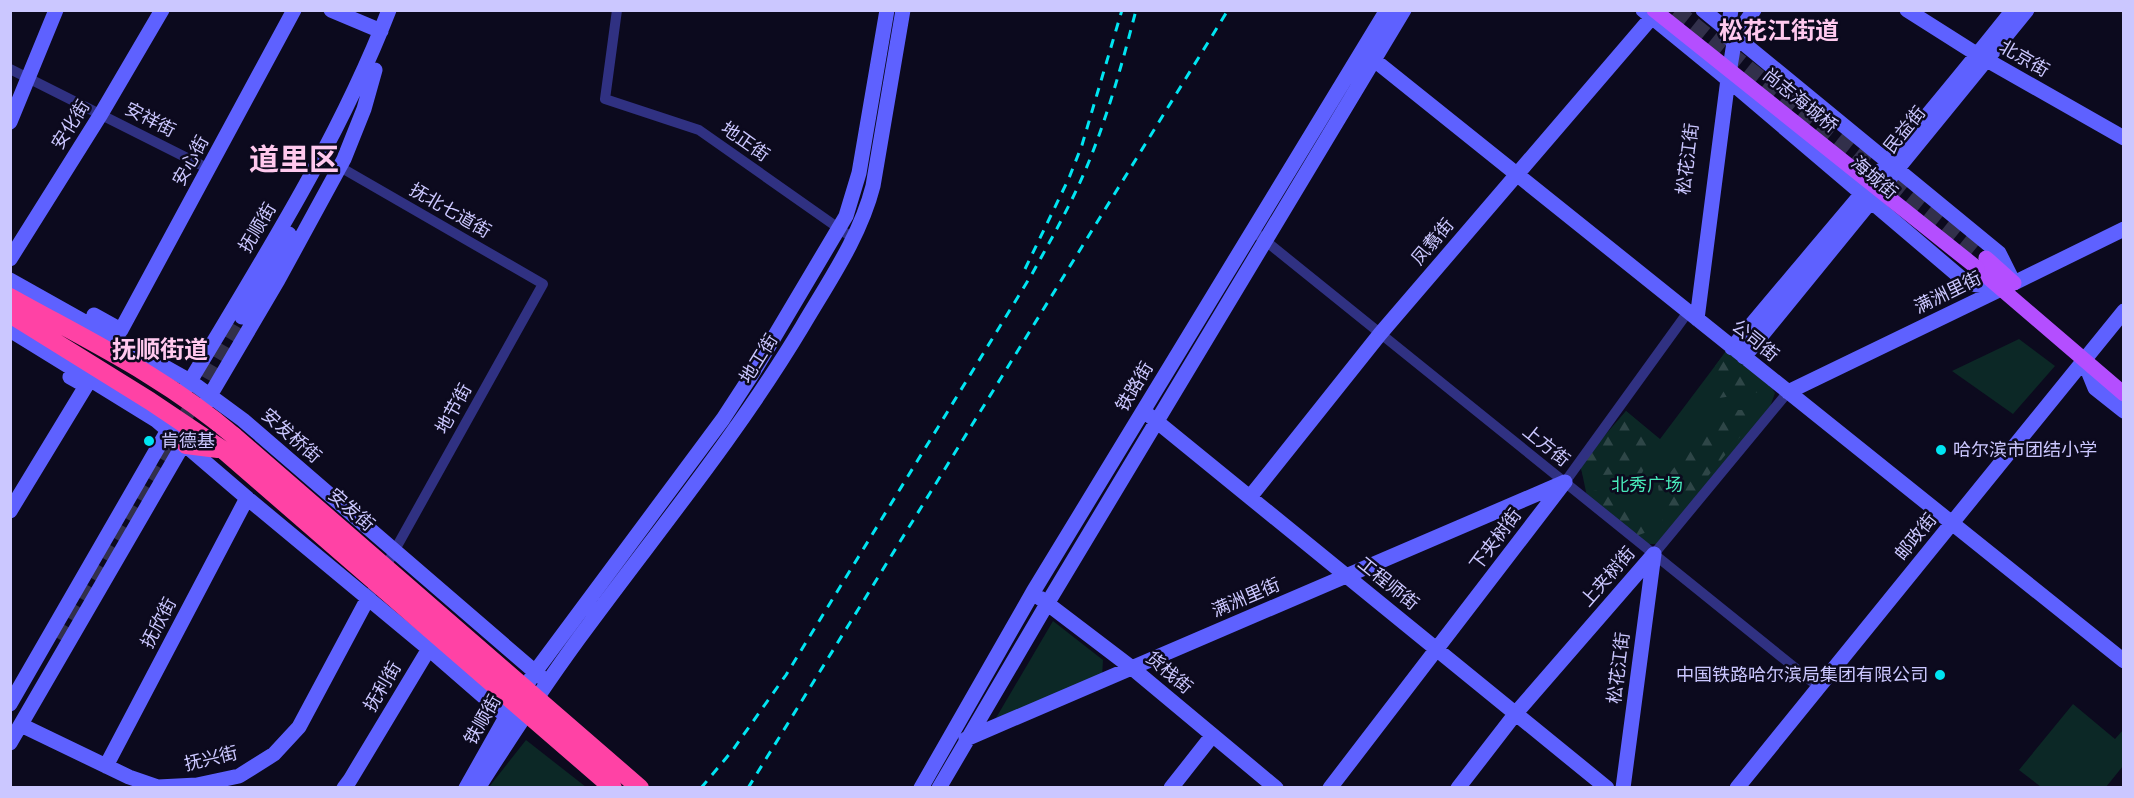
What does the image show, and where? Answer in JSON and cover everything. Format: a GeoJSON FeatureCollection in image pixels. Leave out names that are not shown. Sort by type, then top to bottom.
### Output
{"type":"FeatureCollection","features":[{"type":"Feature","properties":{"kind":"highway"},"geometry":{"type":"LineString","coordinates":[[10,287],[53,330]]}},
{"type":"Feature","properties":{"kind":"highway","name":"安发街"},"geometry":{"type":"LineString","coordinates":[[10,297],[150,401],[228,443],[640,788]]}},
{"type":"Feature","properties":{"kind":"highway","name":"安发街"},"geometry":{"type":"LineString","coordinates":[[10,315],[128,361],[186,388],[206,402],[228,443],[613,788]]}},
{"type":"Feature","properties":{"kind":"highway"},"geometry":{"type":"LineString","coordinates":[[10,320],[53,330]]}},
{"type":"Feature","properties":{"kind":"highway"},"geometry":{"type":"LineString","coordinates":[[150,401],[176,437],[228,443]]}},
{"type":"Feature","properties":{"kind":"main road"},"geometry":{"type":"LineString","coordinates":[[10,122],[56,10]]}},
{"type":"Feature","properties":{"kind":"main road","name":"安化街"},"geometry":{"type":"LineString","coordinates":[[10,259],[101,114],[162,10]]}},
{"type":"Feature","properties":{"kind":"main road","name":"安心街"},"geometry":{"type":"LineString","coordinates":[[10,269],[121,330],[294,10]]}},
{"type":"Feature","properties":{"kind":"main road"},"geometry":{"type":"LineString","coordinates":[[332,10],[381,31]]}},
{"type":"Feature","properties":{"kind":"main road","name":"抚顺街"},"geometry":{"type":"LineString","coordinates":[[186,388],[338,126],[389,10]]}},
{"type":"Feature","properties":{"kind":"main road","name":"抚顺街"},"geometry":{"type":"LineString","coordinates":[[242,317],[332,158],[389,38],[395,10]]}},
{"type":"Feature","properties":{"kind":"main road","name":"地工街"},"geometry":{"type":"LineString","coordinates":[[535,672],[723,419],[840,229],[851,204],[859,173],[887,10]]}},
{"type":"Feature","properties":{"kind":"main road","name":"地工街"},"geometry":{"type":"LineString","coordinates":[[547,682],[744,418],[854,239],[873,186],[903,10]]}},
{"type":"Feature","properties":{"kind":"main road","name":"铁路街"},"geometry":{"type":"LineString","coordinates":[[934,785],[967,738],[1266,241],[1368,56],[1387,10]]}},
{"type":"Feature","properties":{"kind":"main road","name":"铁路街"},"geometry":{"type":"LineString","coordinates":[[934,785],[943,749],[1033,592],[1252,230],[1368,56],[1404,10]]}},
{"type":"Feature","properties":{"kind":"main road","name":"海城街"},"geometry":{"type":"LineString","coordinates":[[1703,10],[1999,253],[2007,286],[2084,361],[2124,394]]}},
{"type":"Feature","properties":{"kind":"main road","name":"松花江街"},"geometry":{"type":"LineString","coordinates":[[1693,316],[1724,76],[1732,34],[1731,10]]}},
{"type":"Feature","properties":{"kind":"main road"},"geometry":{"type":"LineString","coordinates":[[1732,34],[1754,10]]}},
{"type":"Feature","properties":{"kind":"main road","name":"北京街"},"geometry":{"type":"LineString","coordinates":[[1907,10],[1983,57],[2124,138]]}},
{"type":"Feature","properties":{"kind":"main road","name":"民益街"},"geometry":{"type":"LineString","coordinates":[[1983,57],[2013,10]]}},
{"type":"Feature","properties":{"kind":"main road","name":"民益街"},"geometry":{"type":"LineString","coordinates":[[1738,352],[1983,57],[2027,10]]}},
{"type":"Feature","properties":{"kind":"main road","name":"海城街"},"geometry":{"type":"LineString","coordinates":[[1650,13],[1967,283],[2007,286]]}},
{"type":"Feature","properties":{"kind":"main road","name":"凤翥街"},"geometry":{"type":"LineString","coordinates":[[1250,497],[1380,334],[1650,13]]}},
{"type":"Feature","properties":{"kind":"main road","name":"尚志海城桥"},"geometry":{"type":"LineString","coordinates":[[1650,13],[1981,263],[2007,286]]}},
{"type":"Feature","properties":{"kind":"main road","name":"公司街"},"geometry":{"type":"LineString","coordinates":[[1368,56],[2124,661]]}},
{"type":"Feature","properties":{"kind":"main road","name":"抚顺街"},"geometry":{"type":"LineString","coordinates":[[206,402],[278,280],[340,167],[364,109],[375,70]]}},
{"type":"Feature","properties":{"kind":"main road"},"geometry":{"type":"LineString","coordinates":[[2104,238],[2124,218]]}},
{"type":"Feature","properties":{"kind":"main road","name":"满洲里街"},"geometry":{"type":"LineString","coordinates":[[1788,392],[2124,229]]}},
{"type":"Feature","properties":{"kind":"main road"},"geometry":{"type":"LineString","coordinates":[[10,280],[186,388]]}},
{"type":"Feature","properties":{"kind":"main road","name":"邮政街"},"geometry":{"type":"LineString","coordinates":[[1737,788],[2124,311]]}},
{"type":"Feature","properties":{"kind":"main road"},"geometry":{"type":"LineString","coordinates":[[10,330],[141,410],[176,437],[367,600],[429,649],[518,727]]}},
{"type":"Feature","properties":{"kind":"main road"},"geometry":{"type":"LineString","coordinates":[[10,341],[86,386],[10,511]]}},
{"type":"Feature","properties":{"kind":"main road","name":"海城街"},"geometry":{"type":"LineString","coordinates":[[2084,361],[2112,375],[2124,385]]}},
{"type":"Feature","properties":{"kind":"main road","name":"海城街"},"geometry":{"type":"LineString","coordinates":[[2084,361],[2095,388],[2124,411]]}},
{"type":"Feature","properties":{"kind":"main road","name":"安发桥街"},"geometry":{"type":"LineString","coordinates":[[206,402],[243,420],[456,606],[547,682]]}},
{"type":"Feature","properties":{"kind":"main road","name":"工程师街"},"geometry":{"type":"LineString","coordinates":[[1143,410],[1607,788]]}},
{"type":"Feature","properties":{"kind":"main road"},"geometry":{"type":"LineString","coordinates":[[10,704],[176,437]]}},
{"type":"Feature","properties":{"kind":"main road"},"geometry":{"type":"LineString","coordinates":[[16,724],[176,437]]}},
{"type":"Feature","properties":{"kind":"main road","name":"满洲里街"},"geometry":{"type":"LineString","coordinates":[[943,749],[1565,482]]}},
{"type":"Feature","properties":{"kind":"main road","name":"下夹树街"},"geometry":{"type":"LineString","coordinates":[[1330,788],[1565,482]]}},
{"type":"Feature","properties":{"kind":"main road","name":"抚欣街"},"geometry":{"type":"LineString","coordinates":[[106,766],[247,498]]}},
{"type":"Feature","properties":{"kind":"main road","name":"松花江街"},"geometry":{"type":"LineString","coordinates":[[1623,788],[1654,554]]}},
{"type":"Feature","properties":{"kind":"main road","name":"上夹树街"},"geometry":{"type":"LineString","coordinates":[[1458,788],[1516,714],[1654,554]]}},
{"type":"Feature","properties":{"kind":"main road","name":"货栈街"},"geometry":{"type":"LineString","coordinates":[[1033,592],[1132,668],[1276,788]]}},
{"type":"Feature","properties":{"kind":"main road","name":"抚兴街"},"geometry":{"type":"LineString","coordinates":[[16,724],[144,783],[158,787],[178,787],[226,780],[251,770],[274,754],[299,727],[367,600]]}},
{"type":"Feature","properties":{"kind":"main road","name":"抚利街"},"geometry":{"type":"LineString","coordinates":[[344,788],[456,606]]}},
{"type":"Feature","properties":{"kind":"main road"},"geometry":{"type":"LineString","coordinates":[[10,743],[16,724],[59,639]]}},
{"type":"Feature","properties":{"kind":"main road","name":"铁顺街"},"geometry":{"type":"LineString","coordinates":[[466,788],[506,717],[535,672]]}},
{"type":"Feature","properties":{"kind":"main road","name":"铁顺街"},"geometry":{"type":"LineString","coordinates":[[478,788],[547,682]]}},
{"type":"Feature","properties":{"kind":"main road"},"geometry":{"type":"LineString","coordinates":[[1171,788],[1212,736]]}},
{"type":"Feature","properties":{"kind":"street","name":"地正街"},"geometry":{"type":"LineString","coordinates":[[617,10],[605,99],[699,130],[854,239]]}},
{"type":"Feature","properties":{"kind":"street","name":"安祥街"},"geometry":{"type":"LineString","coordinates":[[10,69],[209,169]]}},
{"type":"Feature","properties":{"kind":"street","name":"抚北七道街"},"geometry":{"type":"LineString","coordinates":[[340,167],[543,284]]}},
{"type":"Feature","properties":{"kind":"street","name":"上方街"},"geometry":{"type":"LineString","coordinates":[[1252,230],[1820,688]]}},
{"type":"Feature","properties":{"kind":"street","name":"地节街"},"geometry":{"type":"LineString","coordinates":[[367,600],[543,284]]}},
{"type":"Feature","properties":{"kind":"street","name":"下夹树街"},"geometry":{"type":"LineString","coordinates":[[1565,482],[1693,316]]}},
{"type":"Feature","properties":{"kind":"street","name":"上夹树街"},"geometry":{"type":"LineString","coordinates":[[1654,554],[1788,392]]}},
{"type":"Feature","properties":{"kind":"green space"},"geometry":{"type":"Polygon","coordinates":[[[2019,339],[2055,366],[2013,414],[1952,371],[2019,339]]]}},
{"type":"Feature","properties":{"kind":"green space","name":"北秀广场"},"geometry":{"type":"Polygon","coordinates":[[[1727,350],[1769,384],[1775,393],[1770,407],[1657,544],[1646,544],[1594,502],[1586,492],[1581,468],[1626,411],[1660,439],[1727,350]]]}},
{"type":"Feature","properties":{"kind":"green space"},"geometry":{"type":"Polygon","coordinates":[[[1727,350],[1769,384],[1773,390],[1719,398],[1715,366],[1727,350]]]}},
{"type":"Feature","properties":{"kind":"green space"},"geometry":{"type":"Polygon","coordinates":[[[1725,410],[1762,410],[1664,530],[1658,486],[1725,410]]]}},
{"type":"Feature","properties":{"kind":"green space"},"geometry":{"type":"Polygon","coordinates":[[[1626,411],[1659,439],[1642,473],[1583,476],[1581,468],[1585,458],[1626,411]]]}},
{"type":"Feature","properties":{"kind":"green space"},"geometry":{"type":"Polygon","coordinates":[[[1621,487],[1619,500],[1629,513],[1646,522],[1647,532],[1636,536],[1594,502],[1586,492],[1621,487]]]}},
{"type":"Feature","properties":{"kind":"green space"},"geometry":{"type":"Polygon","coordinates":[[[1053,621],[1103,660],[1102,677],[993,723],[1053,621]]]}},
{"type":"Feature","properties":{"kind":"green space"},"geometry":{"type":"Polygon","coordinates":[[[2073,704],[2115,739],[2123,730],[2123,766],[2106,787],[2041,787],[2019,770],[2073,704]]]}},
{"type":"Feature","properties":{"kind":"green space"},"geometry":{"type":"Polygon","coordinates":[[[526,740],[586,787],[489,787],[526,740]]]}},
{"type":"Feature","properties":{"kind":"tunnel"},"geometry":{"type":"LineString","coordinates":[[1676,10],[1986,258]]}},
{"type":"Feature","properties":{"kind":"tunnel"},"geometry":{"type":"LineString","coordinates":[[59,639],[242,317]]}},
{"type":"Feature","properties":{"kind":"railway"},"geometry":{"type":"LineString","coordinates":[[1025,269],[1069,178],[1082,145],[1122,10]]}},
{"type":"Feature","properties":{"kind":"railway"},"geometry":{"type":"LineString","coordinates":[[701,788],[732,751],[786,675],[1032,274],[1070,203],[1090,159],[1115,86],[1136,10]]}},
{"type":"Feature","properties":{"kind":"railway"},"geometry":{"type":"LineString","coordinates":[[748,788],[1228,10]]}},
{"type":"Feature","properties":{"kind":"place","name":"肯德基"},"geometry":{"type":"Point","coordinates":[149,441]}},
{"type":"Feature","properties":{"kind":"place","name":"哈尔滨市团结小学"},"geometry":{"type":"Point","coordinates":[1941,450]}},
{"type":"Feature","properties":{"kind":"place","name":"中国铁路哈尔滨局集团有限公司"},"geometry":{"type":"Point","coordinates":[1940,675]}},
{"type":"Feature","properties":{"kind":"district","name":"松花江街道"},"geometry":{"type":"Point","coordinates":[1779,31]}},
{"type":"Feature","properties":{"kind":"district","name":"道里区"},"geometry":{"type":"Point","coordinates":[294,160]}},
{"type":"Feature","properties":{"kind":"district","name":"抚顺街道"},"geometry":{"type":"Point","coordinates":[160,350]}}]}
